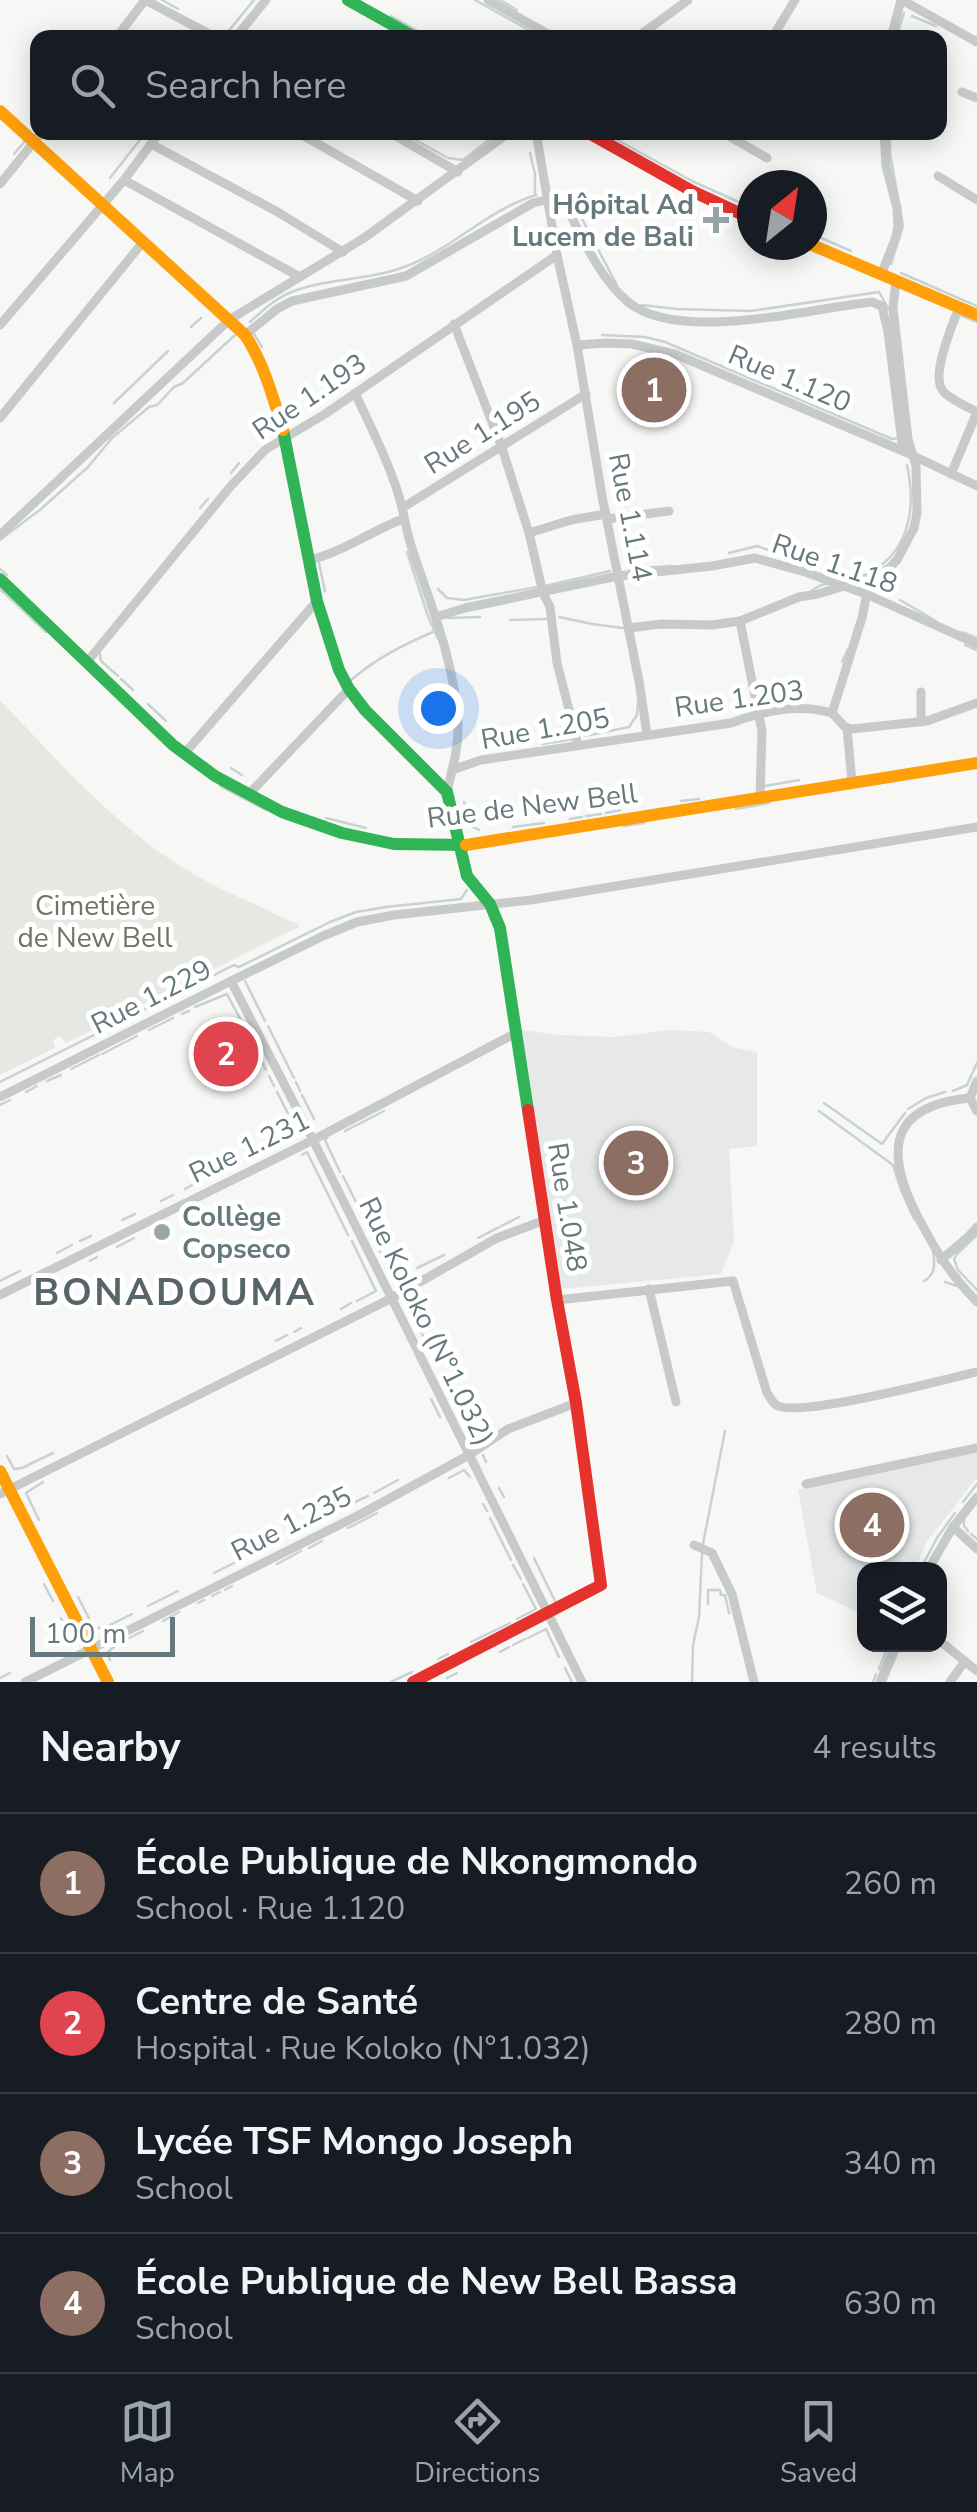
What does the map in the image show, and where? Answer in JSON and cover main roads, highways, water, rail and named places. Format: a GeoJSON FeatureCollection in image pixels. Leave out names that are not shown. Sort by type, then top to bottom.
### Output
{"type":"FeatureCollection","features":[{"type":"Feature","properties":{"kind":"waterway"},"geometry":{"type":"LineString","coordinates":[[162,0],[178,9]]}},
{"type":"Feature","properties":{"kind":"waterway"},"geometry":{"type":"LineString","coordinates":[[229,30],[254,0]]}},
{"type":"Feature","properties":{"kind":"waterway"},"geometry":{"type":"LineString","coordinates":[[475,0],[529,30]]}},
{"type":"Feature","properties":{"kind":"waterway"},"geometry":{"type":"LineString","coordinates":[[500,0],[517,10]]}},
{"type":"Feature","properties":{"kind":"waterway"},"geometry":{"type":"LineString","coordinates":[[899,30],[904,13]]}},
{"type":"Feature","properties":{"kind":"waterway"},"geometry":{"type":"LineString","coordinates":[[391,16],[416,30]]}},
{"type":"Feature","properties":{"kind":"waterway"},"geometry":{"type":"LineString","coordinates":[[912,16],[936,26]]}},
{"type":"Feature","properties":{"kind":"waterway"},"geometry":{"type":"LineString","coordinates":[[14,154],[26,140]]}},
{"type":"Feature","properties":{"kind":"waterway"},"geometry":{"type":"LineString","coordinates":[[110,178],[140,140]]}},
{"type":"Feature","properties":{"kind":"waterway"},"geometry":{"type":"LineString","coordinates":[[415,140],[448,158],[463,160],[489,140]]}},
{"type":"Feature","properties":{"kind":"waterway"},"geometry":{"type":"LineString","coordinates":[[618,140],[737,201]]}},
{"type":"Feature","properties":{"kind":"waterway"},"geometry":{"type":"LineString","coordinates":[[890,140],[903,226],[891,264]]}},
{"type":"Feature","properties":{"kind":"waterway"},"geometry":{"type":"LineString","coordinates":[[530,153],[535,193]]}},
{"type":"Feature","properties":{"kind":"waterway"},"geometry":{"type":"LineString","coordinates":[[555,193],[566,194],[572,200],[617,285]]}},
{"type":"Feature","properties":{"kind":"waterway"},"geometry":{"type":"LineString","coordinates":[[250,322],[276,300],[300,289],[407,266],[502,209],[536,195]]}},
{"type":"Feature","properties":{"kind":"waterway"},"geometry":{"type":"LineString","coordinates":[[827,241],[851,251]]}},
{"type":"Feature","properties":{"kind":"waterway"},"geometry":{"type":"LineString","coordinates":[[901,273],[977,306]]}},
{"type":"Feature","properties":{"kind":"waterway"},"geometry":{"type":"LineString","coordinates":[[879,292],[889,310]]}},
{"type":"Feature","properties":{"kind":"waterway"},"geometry":{"type":"LineString","coordinates":[[642,305],[751,311],[879,292]]}},
{"type":"Feature","properties":{"kind":"waterway"},"geometry":{"type":"LineString","coordinates":[[960,315],[977,322]]}},
{"type":"Feature","properties":{"kind":"waterway"},"geometry":{"type":"LineString","coordinates":[[191,327],[201,318]]}},
{"type":"Feature","properties":{"kind":"waterway"},"geometry":{"type":"LineString","coordinates":[[252,331],[262,347]]}},
{"type":"Feature","properties":{"kind":"waterway"},"geometry":{"type":"LineString","coordinates":[[0,540],[41,509],[88,467],[112,438],[149,407],[157,405],[235,335]]}},
{"type":"Feature","properties":{"kind":"waterway"},"geometry":{"type":"LineString","coordinates":[[602,335],[665,342],[892,439],[900,438]]}},
{"type":"Feature","properties":{"kind":"waterway"},"geometry":{"type":"LineString","coordinates":[[114,403],[168,351]]}},
{"type":"Feature","properties":{"kind":"waterway"},"geometry":{"type":"LineString","coordinates":[[231,473],[239,463]]}},
{"type":"Feature","properties":{"kind":"waterway"},"geometry":{"type":"LineString","coordinates":[[852,580],[885,562],[904,535],[911,502],[907,465]]}},
{"type":"Feature","properties":{"kind":"waterway"},"geometry":{"type":"LineString","coordinates":[[200,508],[208,499]]}},
{"type":"Feature","properties":{"kind":"waterway"},"geometry":{"type":"LineString","coordinates":[[729,553],[757,546],[771,551]]}},
{"type":"Feature","properties":{"kind":"waterway"},"geometry":{"type":"LineString","coordinates":[[407,552],[438,639]]}},
{"type":"Feature","properties":{"kind":"waterway"},"geometry":{"type":"LineString","coordinates":[[319,563],[325,591]]}},
{"type":"Feature","properties":{"kind":"waterway"},"geometry":{"type":"LineString","coordinates":[[629,569],[672,566]]}},
{"type":"Feature","properties":{"kind":"waterway"},"geometry":{"type":"LineString","coordinates":[[0,569],[7,575]]}},
{"type":"Feature","properties":{"kind":"waterway"},"geometry":{"type":"LineString","coordinates":[[545,586],[610,571]]}},
{"type":"Feature","properties":{"kind":"waterway"},"geometry":{"type":"LineString","coordinates":[[812,590],[827,584]]}},
{"type":"Feature","properties":{"kind":"waterway"},"geometry":{"type":"LineString","coordinates":[[438,589],[447,598],[464,600],[537,587]]}},
{"type":"Feature","properties":{"kind":"waterway"},"geometry":{"type":"LineString","coordinates":[[0,589],[46,632]]}},
{"type":"Feature","properties":{"kind":"waterway"},"geometry":{"type":"LineString","coordinates":[[900,600],[936,621]]}},
{"type":"Feature","properties":{"kind":"waterway"},"geometry":{"type":"LineString","coordinates":[[448,618],[480,617]]}},
{"type":"Feature","properties":{"kind":"waterway"},"geometry":{"type":"LineString","coordinates":[[559,617],[623,628]]}},
{"type":"Feature","properties":{"kind":"waterway"},"geometry":{"type":"LineString","coordinates":[[510,620],[546,619]]}},
{"type":"Feature","properties":{"kind":"waterway"},"geometry":{"type":"LineString","coordinates":[[351,680],[391,652],[435,631]]}},
{"type":"Feature","properties":{"kind":"waterway"},"geometry":{"type":"LineString","coordinates":[[962,632],[977,638]]}},
{"type":"Feature","properties":{"kind":"waterway"},"geometry":{"type":"LineString","coordinates":[[965,645],[977,650]]}},
{"type":"Feature","properties":{"kind":"waterway"},"geometry":{"type":"LineString","coordinates":[[842,662],[848,649]]}},
{"type":"Feature","properties":{"kind":"waterway"},"geometry":{"type":"LineString","coordinates":[[100,654],[101,661],[118,676]]}},
{"type":"Feature","properties":{"kind":"waterway"},"geometry":{"type":"LineString","coordinates":[[121,679],[133,690]]}},
{"type":"Feature","properties":{"kind":"waterway"},"geometry":{"type":"LineString","coordinates":[[585,736],[629,727],[637,715],[638,702]]}},
{"type":"Feature","properties":{"kind":"waterway"},"geometry":{"type":"LineString","coordinates":[[148,704],[166,721]]}},
{"type":"Feature","properties":{"kind":"waterway"},"geometry":{"type":"LineString","coordinates":[[542,744],[574,739]]}},
{"type":"Feature","properties":{"kind":"waterway"},"geometry":{"type":"LineString","coordinates":[[231,768],[242,775]]}},
{"type":"Feature","properties":{"kind":"waterway"},"geometry":{"type":"LineString","coordinates":[[765,786],[799,780]]}},
{"type":"Feature","properties":{"kind":"waterway"},"geometry":{"type":"LineString","coordinates":[[220,786],[266,810]]}},
{"type":"Feature","properties":{"kind":"waterway"},"geometry":{"type":"LineString","coordinates":[[681,801],[699,799]]}},
{"type":"Feature","properties":{"kind":"waterway"},"geometry":{"type":"LineString","coordinates":[[464,802],[471,826],[479,830]]}},
{"type":"Feature","properties":{"kind":"waterway"},"geometry":{"type":"LineString","coordinates":[[736,809],[769,803]]}},
{"type":"Feature","properties":{"kind":"waterway"},"geometry":{"type":"LineString","coordinates":[[606,813],[620,810]]}},
{"type":"Feature","properties":{"kind":"waterway"},"geometry":{"type":"LineString","coordinates":[[586,816],[601,814]]}},
{"type":"Feature","properties":{"kind":"waterway"},"geometry":{"type":"LineString","coordinates":[[570,819],[582,817]]}},
{"type":"Feature","properties":{"kind":"waterway"},"geometry":{"type":"LineString","coordinates":[[326,818],[366,828]]}},
{"type":"Feature","properties":{"kind":"waterway"},"geometry":{"type":"LineString","coordinates":[[513,827],[544,823]]}},
{"type":"Feature","properties":{"kind":"waterway"},"geometry":{"type":"LineString","coordinates":[[624,826],[644,823]]}},
{"type":"Feature","properties":{"kind":"waterway"},"geometry":{"type":"LineString","coordinates":[[0,1082],[234,965],[239,967],[330,922],[356,912],[461,899],[467,890]]}},
{"type":"Feature","properties":{"kind":"waterway"},"geometry":{"type":"LineString","coordinates":[[245,981],[265,1021]]}},
{"type":"Feature","properties":{"kind":"waterway"},"geometry":{"type":"LineString","coordinates":[[195,1007],[227,994],[246,1030]]}},
{"type":"Feature","properties":{"kind":"waterway"},"geometry":{"type":"LineString","coordinates":[[182,1014],[189,1011]]}},
{"type":"Feature","properties":{"kind":"waterway"},"geometry":{"type":"LineString","coordinates":[[149,1030],[173,1018]]}},
{"type":"Feature","properties":{"kind":"waterway"},"geometry":{"type":"LineString","coordinates":[[268,1026],[294,1078]]}},
{"type":"Feature","properties":{"kind":"waterway"},"geometry":{"type":"LineString","coordinates":[[102,1054],[137,1036]]}},
{"type":"Feature","properties":{"kind":"waterway"},"geometry":{"type":"LineString","coordinates":[[249,1036],[258,1054]]}},
{"type":"Feature","properties":{"kind":"waterway"},"geometry":{"type":"LineString","coordinates":[[71,1069],[99,1055]]}},
{"type":"Feature","properties":{"kind":"waterway"},"geometry":{"type":"LineString","coordinates":[[262,1062],[266,1070]]}},
{"type":"Feature","properties":{"kind":"waterway"},"geometry":{"type":"LineString","coordinates":[[953,1091],[967,1085],[977,1063]]}},
{"type":"Feature","properties":{"kind":"waterway"},"geometry":{"type":"LineString","coordinates":[[47,1081],[61,1075]]}},
{"type":"Feature","properties":{"kind":"waterway"},"geometry":{"type":"LineString","coordinates":[[269,1076],[274,1086]]}},
{"type":"Feature","properties":{"kind":"waterway"},"geometry":{"type":"LineString","coordinates":[[296,1082],[300,1091]]}},
{"type":"Feature","properties":{"kind":"waterway"},"geometry":{"type":"LineString","coordinates":[[26,1092],[37,1086]]}},
{"type":"Feature","properties":{"kind":"waterway"},"geometry":{"type":"LineString","coordinates":[[275,1144],[298,1133],[277,1092]]}},
{"type":"Feature","properties":{"kind":"waterway"},"geometry":{"type":"LineString","coordinates":[[908,1109],[945,1092]]}},
{"type":"Feature","properties":{"kind":"waterway"},"geometry":{"type":"LineString","coordinates":[[302,1095],[314,1119]]}},
{"type":"Feature","properties":{"kind":"waterway"},"geometry":{"type":"LineString","coordinates":[[0,1105],[10,1100]]}},
{"type":"Feature","properties":{"kind":"waterway"},"geometry":{"type":"LineString","coordinates":[[824,1103],[882,1144],[905,1113]]}},
{"type":"Feature","properties":{"kind":"waterway"},"geometry":{"type":"LineString","coordinates":[[345,1131],[384,1111]]}},
{"type":"Feature","properties":{"kind":"waterway"},"geometry":{"type":"LineString","coordinates":[[819,1111],[893,1165],[914,1219]]}},
{"type":"Feature","properties":{"kind":"waterway"},"geometry":{"type":"LineString","coordinates":[[327,1138],[340,1172]]}},
{"type":"Feature","properties":{"kind":"waterway"},"geometry":{"type":"LineString","coordinates":[[302,1155],[307,1152],[348,1235]]}},
{"type":"Feature","properties":{"kind":"waterway"},"geometry":{"type":"LineString","coordinates":[[220,1171],[233,1165]]}},
{"type":"Feature","properties":{"kind":"waterway"},"geometry":{"type":"LineString","coordinates":[[343,1176],[357,1204]]}},
{"type":"Feature","properties":{"kind":"waterway"},"geometry":{"type":"LineString","coordinates":[[202,1180],[209,1177]]}},
{"type":"Feature","properties":{"kind":"waterway"},"geometry":{"type":"LineString","coordinates":[[185,1189],[194,1184]]}},
{"type":"Feature","properties":{"kind":"waterway"},"geometry":{"type":"LineString","coordinates":[[161,1201],[173,1195]]}},
{"type":"Feature","properties":{"kind":"waterway"},"geometry":{"type":"LineString","coordinates":[[122,1220],[135,1214]]}},
{"type":"Feature","properties":{"kind":"waterway"},"geometry":{"type":"LineString","coordinates":[[478,1238],[519,1217]]}},
{"type":"Feature","properties":{"kind":"waterway"},"geometry":{"type":"LineString","coordinates":[[977,1235],[954,1259],[958,1270],[977,1290]]}},
{"type":"Feature","properties":{"kind":"waterway"},"geometry":{"type":"LineString","coordinates":[[80,1241],[91,1236]]}},
{"type":"Feature","properties":{"kind":"waterway"},"geometry":{"type":"LineString","coordinates":[[117,1247],[134,1238]]}},
{"type":"Feature","properties":{"kind":"waterway"},"geometry":{"type":"LineString","coordinates":[[352,1241],[376,1291],[357,1301]]}},
{"type":"Feature","properties":{"kind":"waterway"},"geometry":{"type":"LineString","coordinates":[[57,1253],[72,1245]]}},
{"type":"Feature","properties":{"kind":"waterway"},"geometry":{"type":"LineString","coordinates":[[379,1249],[388,1267]]}},
{"type":"Feature","properties":{"kind":"waterway"},"geometry":{"type":"LineString","coordinates":[[924,1281],[933,1272],[933,1252]]}},
{"type":"Feature","properties":{"kind":"waterway"},"geometry":{"type":"LineString","coordinates":[[417,1268],[444,1255]]}},
{"type":"Feature","properties":{"kind":"waterway"},"geometry":{"type":"LineString","coordinates":[[90,1261],[97,1257]]}},
{"type":"Feature","properties":{"kind":"waterway"},"geometry":{"type":"LineString","coordinates":[[0,1281],[20,1271]]}},
{"type":"Feature","properties":{"kind":"waterway"},"geometry":{"type":"LineString","coordinates":[[391,1272],[398,1286]]}},
{"type":"Feature","properties":{"kind":"waterway"},"geometry":{"type":"LineString","coordinates":[[397,1278],[407,1273]]}},
{"type":"Feature","properties":{"kind":"waterway"},"geometry":{"type":"LineString","coordinates":[[945,1282],[957,1286]]}},
{"type":"Feature","properties":{"kind":"waterway"},"geometry":{"type":"LineString","coordinates":[[404,1297],[430,1350]]}},
{"type":"Feature","properties":{"kind":"waterway"},"geometry":{"type":"LineString","coordinates":[[341,1309],[351,1303]]}},
{"type":"Feature","properties":{"kind":"waterway"},"geometry":{"type":"LineString","coordinates":[[294,1332],[301,1328]]}},
{"type":"Feature","properties":{"kind":"waterway"},"geometry":{"type":"LineString","coordinates":[[276,1341],[287,1335]]}},
{"type":"Feature","properties":{"kind":"waterway"},"geometry":{"type":"LineString","coordinates":[[443,1375],[478,1446]]}},
{"type":"Feature","properties":{"kind":"waterway"},"geometry":{"type":"LineString","coordinates":[[431,1399],[440,1417]]}},
{"type":"Feature","properties":{"kind":"waterway"},"geometry":{"type":"LineString","coordinates":[[703,1544],[725,1431]]}},
{"type":"Feature","properties":{"kind":"waterway"},"geometry":{"type":"LineString","coordinates":[[7,1456],[14,1469],[53,1453]]}},
{"type":"Feature","properties":{"kind":"waterway"},"geometry":{"type":"LineString","coordinates":[[483,1455],[486,1462]]}},
{"type":"Feature","properties":{"kind":"waterway"},"geometry":{"type":"LineString","coordinates":[[449,1478],[464,1470],[470,1477]]}},
{"type":"Feature","properties":{"kind":"waterway"},"geometry":{"type":"LineString","coordinates":[[374,1493],[398,1480]]}},
{"type":"Feature","properties":{"kind":"waterway"},"geometry":{"type":"LineString","coordinates":[[39,1520],[26,1493],[43,1482]]}},
{"type":"Feature","properties":{"kind":"waterway"},"geometry":{"type":"LineString","coordinates":[[963,1502],[977,1484]]}},
{"type":"Feature","properties":{"kind":"waterway"},"geometry":{"type":"LineString","coordinates":[[499,1488],[504,1497]]}},
{"type":"Feature","properties":{"kind":"waterway"},"geometry":{"type":"LineString","coordinates":[[344,1507],[368,1496]]}},
{"type":"Feature","properties":{"kind":"waterway"},"geometry":{"type":"LineString","coordinates":[[483,1504],[487,1511]]}},
{"type":"Feature","properties":{"kind":"waterway"},"geometry":{"type":"LineString","coordinates":[[348,1528],[377,1513]]}},
{"type":"Feature","properties":{"kind":"waterway"},"geometry":{"type":"LineString","coordinates":[[924,1562],[955,1513]]}},
{"type":"Feature","properties":{"kind":"waterway"},"geometry":{"type":"LineString","coordinates":[[490,1518],[511,1560]]}},
{"type":"Feature","properties":{"kind":"waterway"},"geometry":{"type":"LineString","coordinates":[[964,1519],[968,1531]]}},
{"type":"Feature","properties":{"kind":"waterway"},"geometry":{"type":"LineString","coordinates":[[295,1532],[316,1522]]}},
{"type":"Feature","properties":{"kind":"waterway"},"geometry":{"type":"LineString","coordinates":[[971,1534],[977,1539]]}},
{"type":"Feature","properties":{"kind":"waterway"},"geometry":{"type":"LineString","coordinates":[[248,1556],[281,1539]]}},
{"type":"Feature","properties":{"kind":"waterway"},"geometry":{"type":"LineString","coordinates":[[309,1548],[322,1541]]}},
{"type":"Feature","properties":{"kind":"waterway"},"geometry":{"type":"LineString","coordinates":[[277,1564],[301,1551]]}},
{"type":"Feature","properties":{"kind":"waterway"},"geometry":{"type":"LineString","coordinates":[[692,1682],[702,1554]]}},
{"type":"Feature","properties":{"kind":"waterway"},"geometry":{"type":"LineString","coordinates":[[534,1558],[555,1601]]}},
{"type":"Feature","properties":{"kind":"waterway"},"geometry":{"type":"LineString","coordinates":[[214,1573],[242,1559]]}},
{"type":"Feature","properties":{"kind":"waterway"},"geometry":{"type":"LineString","coordinates":[[513,1565],[521,1579]]}},
{"type":"Feature","properties":{"kind":"waterway"},"geometry":{"type":"LineString","coordinates":[[44,1584],[53,1601]]}},
{"type":"Feature","properties":{"kind":"waterway"},"geometry":{"type":"LineString","coordinates":[[517,1619],[536,1609],[523,1584]]}},
{"type":"Feature","properties":{"kind":"waterway"},"geometry":{"type":"LineString","coordinates":[[225,1590],[232,1586]]}},
{"type":"Feature","properties":{"kind":"waterway"},"geometry":{"type":"LineString","coordinates":[[708,1604],[708,1590],[720,1590],[729,1613]]}},
{"type":"Feature","properties":{"kind":"waterway"},"geometry":{"type":"LineString","coordinates":[[148,1606],[178,1591]]}},
{"type":"Feature","properties":{"kind":"waterway"},"geometry":{"type":"LineString","coordinates":[[212,1596],[220,1592]]}},
{"type":"Feature","properties":{"kind":"waterway"},"geometry":{"type":"LineString","coordinates":[[78,1597],[94,1628],[104,1628],[132,1614]]}},
{"type":"Feature","properties":{"kind":"waterway"},"geometry":{"type":"LineString","coordinates":[[198,1603],[204,1600]]}},
{"type":"Feature","properties":{"kind":"waterway"},"geometry":{"type":"LineString","coordinates":[[163,1621],[179,1612]]}},
{"type":"Feature","properties":{"kind":"waterway"},"geometry":{"type":"LineString","coordinates":[[61,1618],[65,1627]]}},
{"type":"Feature","properties":{"kind":"waterway"},"geometry":{"type":"LineString","coordinates":[[471,1642],[510,1623]]}},
{"type":"Feature","properties":{"kind":"waterway"},"geometry":{"type":"LineString","coordinates":[[528,1638],[546,1629],[559,1657]]}},
{"type":"Feature","properties":{"kind":"waterway"},"geometry":{"type":"LineString","coordinates":[[110,1660],[107,1653],[117,1644],[143,1631]]}},
{"type":"Feature","properties":{"kind":"waterway"},"geometry":{"type":"LineString","coordinates":[[513,1645],[525,1639]]}},
{"type":"Feature","properties":{"kind":"waterway"},"geometry":{"type":"LineString","coordinates":[[500,1652],[509,1647]]}},
{"type":"Feature","properties":{"kind":"waterway"},"geometry":{"type":"LineString","coordinates":[[879,1669],[886,1652]]}},
{"type":"Feature","properties":{"kind":"waterway"},"geometry":{"type":"LineString","coordinates":[[885,1682],[898,1652]]}},
{"type":"Feature","properties":{"kind":"waterway"},"geometry":{"type":"LineString","coordinates":[[438,1659],[448,1654]]}},
{"type":"Feature","properties":{"kind":"waterway"},"geometry":{"type":"LineString","coordinates":[[565,1668],[572,1682]]}},
{"type":"Feature","properties":{"kind":"waterway"},"geometry":{"type":"LineString","coordinates":[[391,1682],[412,1672]]}},
{"type":"Feature","properties":{"kind":"waterway"},"geometry":{"type":"LineString","coordinates":[[0,1678],[10,1673]]}},
{"type":"Feature","properties":{"kind":"waterway"},"geometry":{"type":"LineString","coordinates":[[447,1678],[457,1673]]}},
{"type":"Feature","properties":{"kind":"waterway"},"geometry":{"type":"LineString","coordinates":[[873,1682],[876,1674]]}},
{"type":"Feature","properties":{"kind":"place","name":"Hôpital Ad Lucem de Bali"},"geometry":{"type":"Point","coordinates":[716,220]}},
{"type":"Feature","properties":{"kind":"place","name":"École Publique de Nkongmondo"},"geometry":{"type":"Point","coordinates":[654,390]}},
{"type":"Feature","properties":{"kind":"place","name":"Centre de Santé"},"geometry":{"type":"Point","coordinates":[226,1054]}},
{"type":"Feature","properties":{"kind":"place","name":"Lycée TSF Mongo Joseph"},"geometry":{"type":"Point","coordinates":[636,1163]}},
{"type":"Feature","properties":{"kind":"place","name":"Collège Copseco"},"geometry":{"type":"Point","coordinates":[162,1232]}},
{"type":"Feature","properties":{"kind":"place","name":"École Publique de New Bell Bassa"},"geometry":{"type":"Point","coordinates":[872,1525]}},
{"type":"Feature","properties":{"kind":"district","name":"BONADOUMA"},"geometry":{"type":"Point","coordinates":[175,1292]}},
{"type":"Feature","properties":{"kind":"park label","name":"Cimetière de New Bell"},"geometry":{"type":"Point","coordinates":[95,921]}}]}
